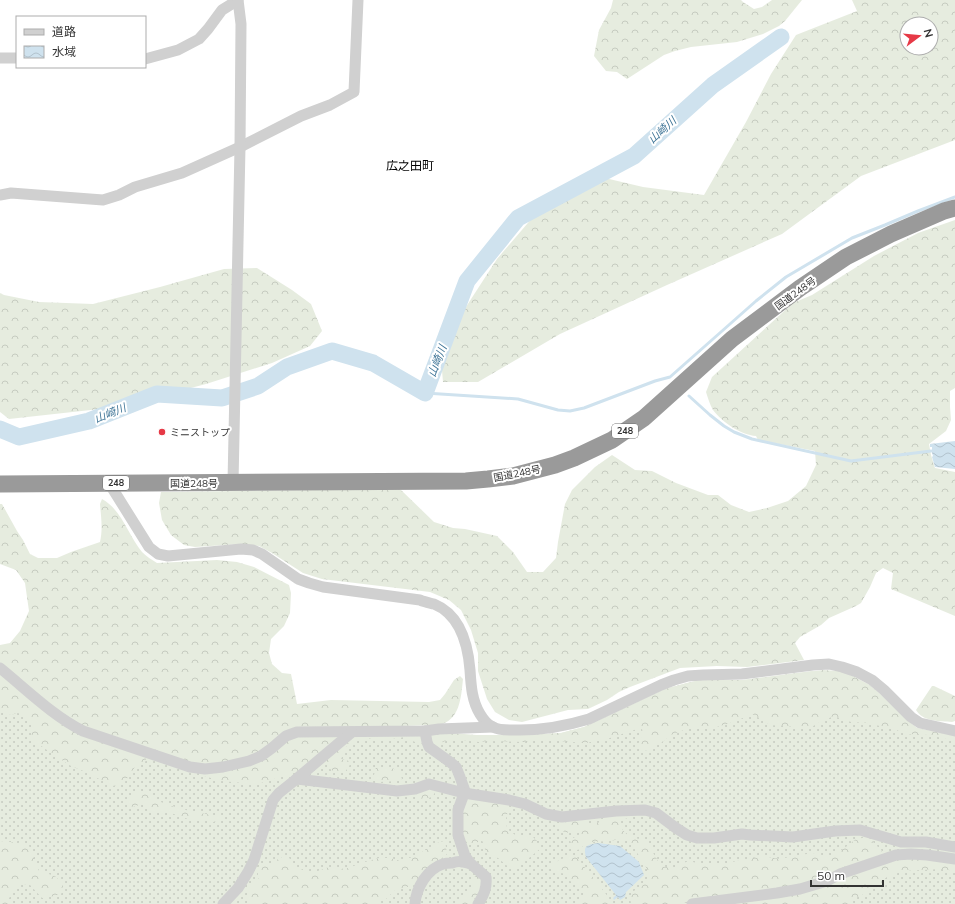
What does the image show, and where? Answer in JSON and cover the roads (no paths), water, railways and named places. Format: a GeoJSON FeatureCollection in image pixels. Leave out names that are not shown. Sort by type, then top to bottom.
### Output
{"type":"FeatureCollection","features":[{"type":"Feature","properties":{"kind":"highway","name":"国道248号"},"geometry":{"type":"LineString","coordinates":[[0,484],[466,480],[513,476],[555,465],[574,458],[612,440],[644,418],[732,339],[800,288],[846,257],[891,234],[944,211],[955,208]]}},
{"type":"Feature","properties":{"kind":"street"},"geometry":{"type":"LineString","coordinates":[[146,60],[178,50],[199,40],[222,10],[238,0],[242,24],[233,483]]}},
{"type":"Feature","properties":{"kind":"street"},"geometry":{"type":"LineString","coordinates":[[0,195],[11,193],[104,200],[135,187],[182,173],[240,147],[301,116],[330,105],[354,92],[358,0]]}},
{"type":"Feature","properties":{"kind":"street"},"geometry":{"type":"LineString","coordinates":[[0,58],[16,58]]}},
{"type":"Feature","properties":{"kind":"street"},"geometry":{"type":"LineString","coordinates":[[109,483],[149,547],[158,554],[168,556],[241,549],[253,550],[262,554],[298,579],[309,584],[420,600],[435,604],[448,613],[460,627],[468,654],[471,688],[476,708],[483,720],[493,727]]}},
{"type":"Feature","properties":{"kind":"street"},"geometry":{"type":"LineString","coordinates":[[0,668],[47,707],[73,726],[83,731],[190,767],[205,769],[223,767],[249,761],[261,756],[286,736],[298,732],[425,731],[493,727],[505,730],[528,730],[563,726],[589,719],[661,685],[688,676],[742,674],[829,664],[857,672],[872,680],[920,723],[955,731]]}},
{"type":"Feature","properties":{"kind":"street"},"geometry":{"type":"LineString","coordinates":[[425,731],[426,742],[429,747],[456,767],[465,791],[458,810],[458,835],[465,856],[471,864],[486,877],[484,894],[478,904]]}},
{"type":"Feature","properties":{"kind":"street"},"geometry":{"type":"LineString","coordinates":[[223,904],[238,888],[254,860],[273,800],[279,793],[352,732]]}},
{"type":"Feature","properties":{"kind":"street"},"geometry":{"type":"LineString","coordinates":[[297,779],[398,791],[415,789],[429,784],[464,793],[509,800],[525,804],[546,814],[562,817],[616,811],[645,810],[656,813],[687,835],[697,838],[714,838],[742,834],[788,837],[835,830],[860,830],[901,842],[926,842],[955,847]]}},
{"type":"Feature","properties":{"kind":"street"},"geometry":{"type":"LineString","coordinates":[[692,904],[800,889],[827,881],[840,874],[896,855],[919,854],[955,859]]}},
{"type":"Feature","properties":{"kind":"street"},"geometry":{"type":"LineString","coordinates":[[415,904],[420,886],[433,869],[442,864],[454,862],[471,864]]}},
{"type":"Feature","properties":{"kind":"water"},"geometry":{"type":"Polygon","coordinates":[[[955,441],[955,469],[935,467],[932,457],[932,447],[930,447],[930,444],[955,441]]]}},
{"type":"Feature","properties":{"kind":"water"},"geometry":{"type":"Polygon","coordinates":[[[598,843],[620,846],[639,862],[644,875],[626,892],[625,897],[620,900],[618,897],[614,900],[613,898],[616,895],[586,857],[585,850],[587,846],[598,843]]]}},
{"type":"Feature","properties":{"kind":"waterway","name":"山崎川"},"geometry":{"type":"LineString","coordinates":[[0,429],[19,437],[89,421],[157,394],[222,398],[258,386],[287,367],[332,351],[373,363],[425,393],[467,281],[518,218],[634,156],[713,85],[781,37]]}},
{"type":"Feature","properties":{"kind":"waterway"},"geometry":{"type":"LineString","coordinates":[[425,393],[518,399],[558,410],[570,411],[584,408],[655,381],[670,377],[756,301],[786,277],[852,238],[955,197]]}},
{"type":"Feature","properties":{"kind":"waterway"},"geometry":{"type":"LineString","coordinates":[[689,396],[724,426],[734,432],[752,439],[851,461],[931,451]]}},
{"type":"Feature","properties":{"kind":"place","name":"ミニストップ"},"geometry":{"type":"Point","coordinates":[162,432]}},
{"type":"Feature","properties":{"kind":"district","name":"広之田町"},"geometry":{"type":"Point","coordinates":[410,166]}}]}
